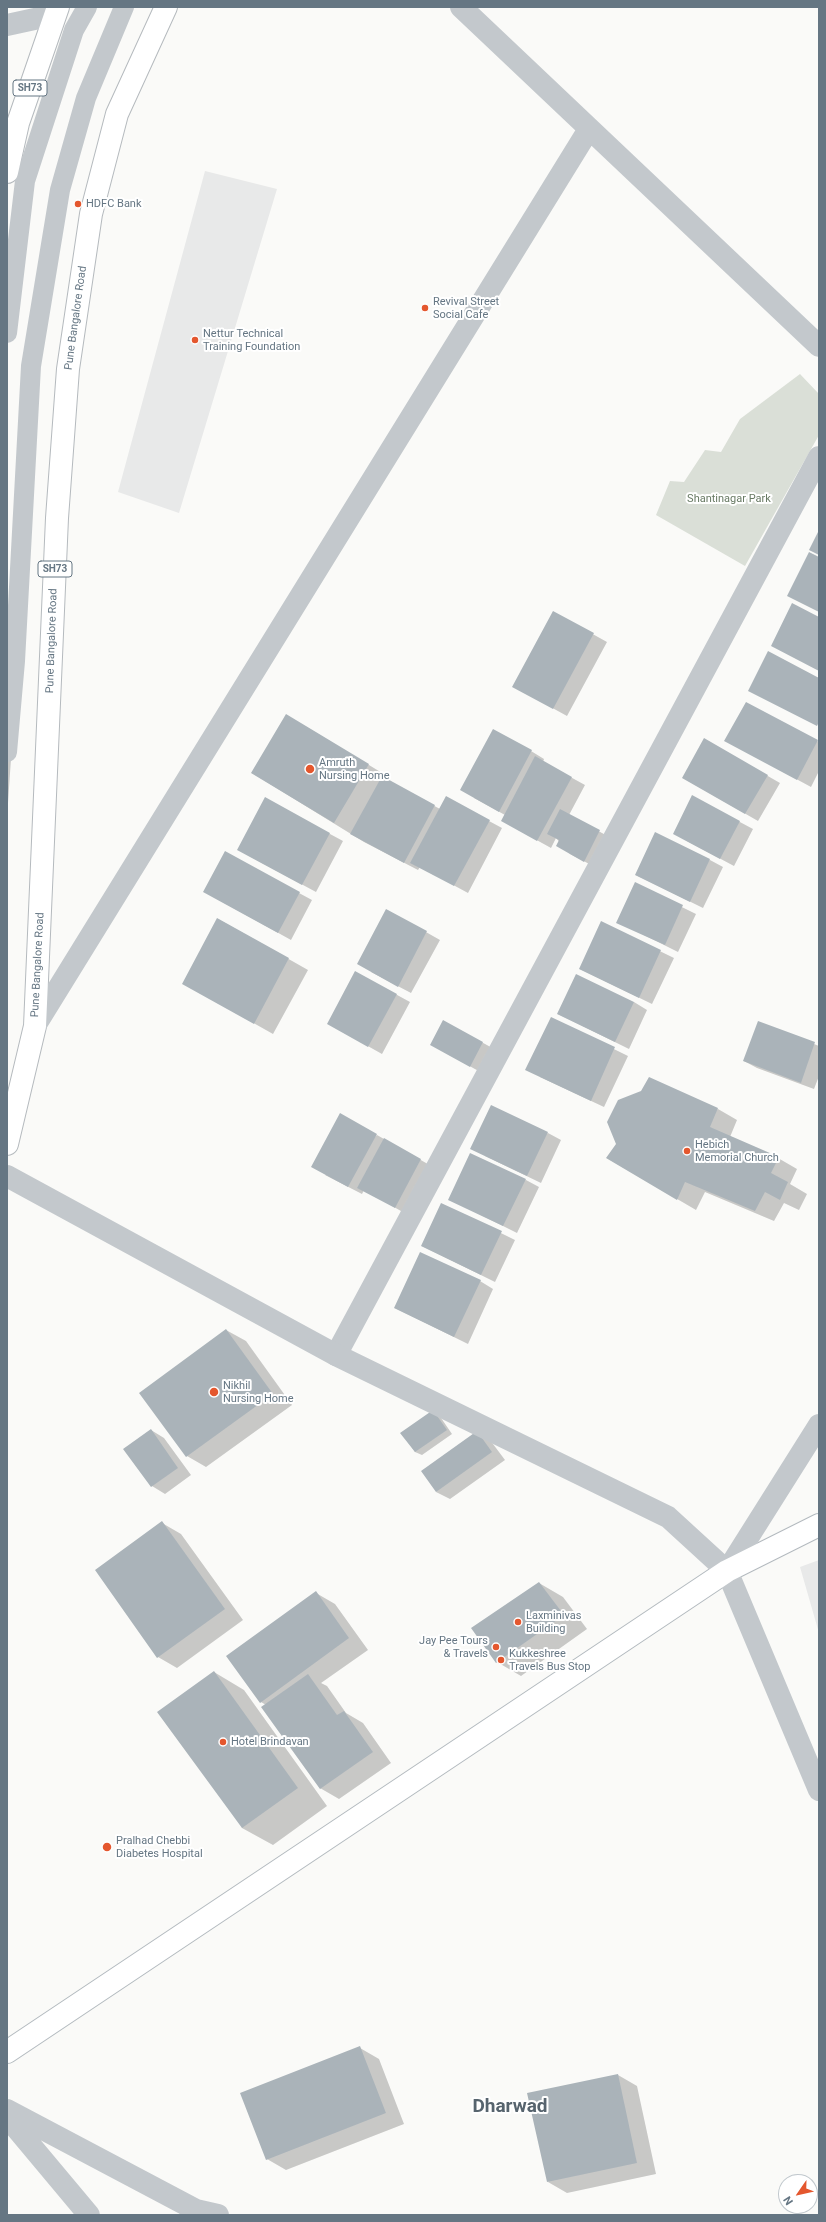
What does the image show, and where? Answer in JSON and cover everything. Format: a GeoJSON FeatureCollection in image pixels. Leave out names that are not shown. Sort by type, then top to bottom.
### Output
{"type":"FeatureCollection","features":[{"type":"Feature","properties":{"kind":"main road","name":"Pune Bangalore Road"},"geometry":{"type":"LineString","coordinates":[[7,1144],[35,1026],[57,526],[68,369],[91,214],[117,114],[166,7]]}},
{"type":"Feature","properties":{"kind":"main road","name":"SH73"},"geometry":{"type":"LineString","coordinates":[[7,172],[18,123],[56,11]]}},
{"type":"Feature","properties":{"kind":"main road"},"geometry":{"type":"LineString","coordinates":[[7,2052],[726,1571],[819,1525]]}},
{"type":"Feature","properties":{"kind":"street"},"geometry":{"type":"LineString","coordinates":[[461,7],[819,346]]}},
{"type":"Feature","properties":{"kind":"street"},"geometry":{"type":"LineString","coordinates":[[7,25],[56,11]]}},
{"type":"Feature","properties":{"kind":"street"},"geometry":{"type":"LineString","coordinates":[[35,1026],[589,129]]}},
{"type":"Feature","properties":{"kind":"street"},"geometry":{"type":"LineString","coordinates":[[336,1355],[819,457]]}},
{"type":"Feature","properties":{"kind":"street"},"geometry":{"type":"LineString","coordinates":[[7,1176],[336,1355],[668,1517],[726,1571],[819,1790]]}},
{"type":"Feature","properties":{"kind":"street"},"geometry":{"type":"LineString","coordinates":[[726,1571],[819,1424]]}},
{"type":"Feature","properties":{"kind":"street"},"geometry":{"type":"LineString","coordinates":[[7,2110],[196,2210],[218,2215]]}},
{"type":"Feature","properties":{"kind":"street"},"geometry":{"type":"LineString","coordinates":[[7,2117],[89,2215]]}},
{"type":"Feature","properties":{"kind":"lane"},"geometry":{"type":"LineString","coordinates":[[7,333],[25,181],[74,30],[87,7]]}},
{"type":"Feature","properties":{"kind":"lane"},"geometry":{"type":"LineString","coordinates":[[7,752],[14,661],[31,366],[60,190],[86,98],[124,7]]}},
{"type":"Feature","properties":{"kind":"shaded area","name":"Nettur Technical Training Foundation"},"geometry":{"type":"Polygon","coordinates":[[[205,171],[277,189],[179,513],[118,492],[205,171]]]}},
{"type":"Feature","properties":{"kind":"shaded area"},"geometry":{"type":"Polygon","coordinates":[[[819,1560],[819,1633],[800,1567],[819,1560]]]}},
{"type":"Feature","properties":{"kind":"green space","name":"Shantinagar Park"},"geometry":{"type":"Polygon","coordinates":[[[800,374],[819,394],[819,435],[745,566],[656,515],[670,481],[684,482],[705,450],[721,452],[740,419],[800,374]]]}},
{"type":"Feature","properties":{"kind":"building"},"geometry":{"type":"Polygon","coordinates":[[[819,530],[819,555],[809,550],[819,530]]]}},
{"type":"Feature","properties":{"kind":"building"},"geometry":{"type":"Polygon","coordinates":[[[809,552],[819,557],[819,612],[787,596],[809,552]]]}},
{"type":"Feature","properties":{"kind":"building"},"geometry":{"type":"Polygon","coordinates":[[[792,603],[819,617],[819,671],[771,646],[792,603]]]}},
{"type":"Feature","properties":{"kind":"building"},"geometry":{"type":"Polygon","coordinates":[[[553,611],[594,633],[553,709],[512,687],[553,611]]]}},
{"type":"Feature","properties":{"kind":"building"},"geometry":{"type":"Polygon","coordinates":[[[768,651],[819,678],[819,722],[817,726],[748,691],[768,651]]]}},
{"type":"Feature","properties":{"kind":"building"},"geometry":{"type":"Polygon","coordinates":[[[746,702],[818,740],[797,780],[724,741],[746,702]]]}},
{"type":"Feature","properties":{"kind":"building","name":"Amruth Nursing Home"},"geometry":{"type":"Polygon","coordinates":[[[286,714],[369,764],[334,823],[251,773],[286,714]]]}},
{"type":"Feature","properties":{"kind":"building"},"geometry":{"type":"Polygon","coordinates":[[[493,729],[532,750],[499,812],[460,790],[493,729]]]}},
{"type":"Feature","properties":{"kind":"building"},"geometry":{"type":"Polygon","coordinates":[[[704,738],[768,775],[745,814],[682,778],[704,738]]]}},
{"type":"Feature","properties":{"kind":"building"},"geometry":{"type":"Polygon","coordinates":[[[535,756],[572,777],[537,841],[501,821],[535,756]]]}},
{"type":"Feature","properties":{"kind":"building"},"geometry":{"type":"Polygon","coordinates":[[[382,776],[435,805],[404,863],[350,834],[382,776]]]}},
{"type":"Feature","properties":{"kind":"building"},"geometry":{"type":"Polygon","coordinates":[[[692,795],[740,821],[720,859],[673,834],[692,795]]]}},
{"type":"Feature","properties":{"kind":"building"},"geometry":{"type":"Polygon","coordinates":[[[446,796],[490,820],[454,886],[410,863],[446,796]]]}},
{"type":"Feature","properties":{"kind":"building"},"geometry":{"type":"Polygon","coordinates":[[[265,797],[330,833],[302,885],[237,850],[265,797]]]}},
{"type":"Feature","properties":{"kind":"building"},"geometry":{"type":"Polygon","coordinates":[[[560,809],[600,830],[584,862],[556,846],[559,840],[547,834],[560,809]]]}},
{"type":"Feature","properties":{"kind":"building"},"geometry":{"type":"Polygon","coordinates":[[[655,832],[710,859],[690,902],[635,875],[655,832]]]}},
{"type":"Feature","properties":{"kind":"building"},"geometry":{"type":"Polygon","coordinates":[[[225,851],[300,892],[278,933],[203,892],[225,851]]]}},
{"type":"Feature","properties":{"kind":"building"},"geometry":{"type":"Polygon","coordinates":[[[635,882],[683,905],[665,945],[616,923],[635,882]]]}},
{"type":"Feature","properties":{"kind":"building"},"geometry":{"type":"Polygon","coordinates":[[[386,909],[427,931],[398,987],[357,964],[386,909]]]}},
{"type":"Feature","properties":{"kind":"building"},"geometry":{"type":"Polygon","coordinates":[[[217,918],[289,958],[254,1024],[182,984],[217,918]]]}},
{"type":"Feature","properties":{"kind":"building"},"geometry":{"type":"Polygon","coordinates":[[[601,921],[661,950],[639,998],[579,969],[601,921]]]}},
{"type":"Feature","properties":{"kind":"building"},"geometry":{"type":"Polygon","coordinates":[[[355,971],[397,994],[368,1047],[327,1024],[355,971]]]}},
{"type":"Feature","properties":{"kind":"building"},"geometry":{"type":"Polygon","coordinates":[[[576,974],[634,1002],[615,1042],[557,1014],[576,974]]]}},
{"type":"Feature","properties":{"kind":"building"},"geometry":{"type":"Polygon","coordinates":[[[551,1017],[615,1047],[591,1101],[525,1070],[551,1017]]]}},
{"type":"Feature","properties":{"kind":"building"},"geometry":{"type":"Polygon","coordinates":[[[443,1020],[483,1042],[470,1067],[430,1045],[443,1020]]]}},
{"type":"Feature","properties":{"kind":"building"},"geometry":{"type":"Polygon","coordinates":[[[758,1021],[815,1042],[801,1083],[743,1061],[758,1021]]]}},
{"type":"Feature","properties":{"kind":"building","name":"Hebich Memorial Church"},"geometry":{"type":"Polygon","coordinates":[[[649,1077],[718,1108],[710,1127],[779,1157],[771,1173],[788,1182],[780,1200],[765,1192],[755,1211],[685,1182],[677,1200],[606,1158],[616,1144],[607,1122],[618,1100],[641,1091],[649,1077]]]}},
{"type":"Feature","properties":{"kind":"building"},"geometry":{"type":"Polygon","coordinates":[[[491,1105],[548,1132],[527,1176],[470,1149],[491,1105]]]}},
{"type":"Feature","properties":{"kind":"building"},"geometry":{"type":"Polygon","coordinates":[[[340,1113],[377,1134],[348,1187],[311,1167],[340,1113]]]}},
{"type":"Feature","properties":{"kind":"building"},"geometry":{"type":"Polygon","coordinates":[[[384,1138],[421,1159],[395,1208],[357,1188],[384,1138]]]}},
{"type":"Feature","properties":{"kind":"building"},"geometry":{"type":"Polygon","coordinates":[[[470,1153],[526,1179],[503,1226],[448,1200],[470,1153]]]}},
{"type":"Feature","properties":{"kind":"building"},"geometry":{"type":"Polygon","coordinates":[[[441,1203],[502,1231],[481,1275],[421,1246],[441,1203]]]}},
{"type":"Feature","properties":{"kind":"building"},"geometry":{"type":"Polygon","coordinates":[[[420,1252],[481,1280],[454,1337],[394,1308],[420,1252]]]}},
{"type":"Feature","properties":{"kind":"building"},"geometry":{"type":"Polygon","coordinates":[[[226,1329],[273,1394],[186,1457],[139,1393],[226,1329]]]}},
{"type":"Feature","properties":{"kind":"building"},"geometry":{"type":"Polygon","coordinates":[[[433,1410],[447,1430],[415,1452],[400,1433],[433,1410]]]}},
{"type":"Feature","properties":{"kind":"building"},"geometry":{"type":"Polygon","coordinates":[[[151,1429],[178,1468],[151,1487],[123,1449],[151,1429]]]}},
{"type":"Feature","properties":{"kind":"building"},"geometry":{"type":"Polygon","coordinates":[[[477,1431],[492,1452],[436,1492],[421,1471],[477,1431]]]}},
{"type":"Feature","properties":{"kind":"building"},"geometry":{"type":"Polygon","coordinates":[[[162,1521],[225,1609],[157,1658],[95,1570],[162,1521]]]}},
{"type":"Feature","properties":{"kind":"building","name":"Laxminivas Building"},"geometry":{"type":"Polygon","coordinates":[[[539,1582],[564,1615],[496,1663],[471,1628],[539,1582]]]}},
{"type":"Feature","properties":{"kind":"building"},"geometry":{"type":"Polygon","coordinates":[[[316,1591],[349,1638],[260,1703],[226,1656],[316,1591]]]}},
{"type":"Feature","properties":{"kind":"building"},"geometry":{"type":"Polygon","coordinates":[[[214,1671],[298,1788],[242,1828],[157,1712],[214,1671]]]}},
{"type":"Feature","properties":{"kind":"building"},"geometry":{"type":"Polygon","coordinates":[[[308,1674],[337,1715],[344,1711],[373,1752],[320,1789],[261,1707],[308,1674]]]}},
{"type":"Feature","properties":{"kind":"building"},"geometry":{"type":"Polygon","coordinates":[[[360,2046],[386,2113],[266,2160],[240,2093],[360,2046]]]}},
{"type":"Feature","properties":{"kind":"building"},"geometry":{"type":"Polygon","coordinates":[[[618,2074],[637,2163],[547,2182],[527,2093],[618,2074]]]}},
{"type":"Feature","properties":{"kind":"place","name":"HDFC Bank"},"geometry":{"type":"Point","coordinates":[78,204]}},
{"type":"Feature","properties":{"kind":"place","name":"Revival Street Social Cafe"},"geometry":{"type":"Point","coordinates":[425,308]}},
{"type":"Feature","properties":{"kind":"place","name":"Nettur Technical Training Foundation"},"geometry":{"type":"Point","coordinates":[195,340]}},
{"type":"Feature","properties":{"kind":"place","name":"Amruth Nursing Home"},"geometry":{"type":"Point","coordinates":[310,769]}},
{"type":"Feature","properties":{"kind":"place","name":"Hebich Memorial Church"},"geometry":{"type":"Point","coordinates":[687,1151]}},
{"type":"Feature","properties":{"kind":"place","name":"Nikhil Nursing Home"},"geometry":{"type":"Point","coordinates":[214,1392]}},
{"type":"Feature","properties":{"kind":"place","name":"Laxminivas Building"},"geometry":{"type":"Point","coordinates":[518,1622]}},
{"type":"Feature","properties":{"kind":"place","name":"Jay Pee Tours & Travels"},"geometry":{"type":"Point","coordinates":[496,1647]}},
{"type":"Feature","properties":{"kind":"place","name":"Kukkeshree Travels Bus Stop"},"geometry":{"type":"Point","coordinates":[501,1660]}},
{"type":"Feature","properties":{"kind":"place","name":"Hotel Brindavan"},"geometry":{"type":"Point","coordinates":[223,1742]}},
{"type":"Feature","properties":{"kind":"place","name":"Pralhad Chebbi Diabetes Hospital"},"geometry":{"type":"Point","coordinates":[107,1847]}},
{"type":"Feature","properties":{"kind":"district","name":"Dharwad"},"geometry":{"type":"Point","coordinates":[510,2107]}}]}
